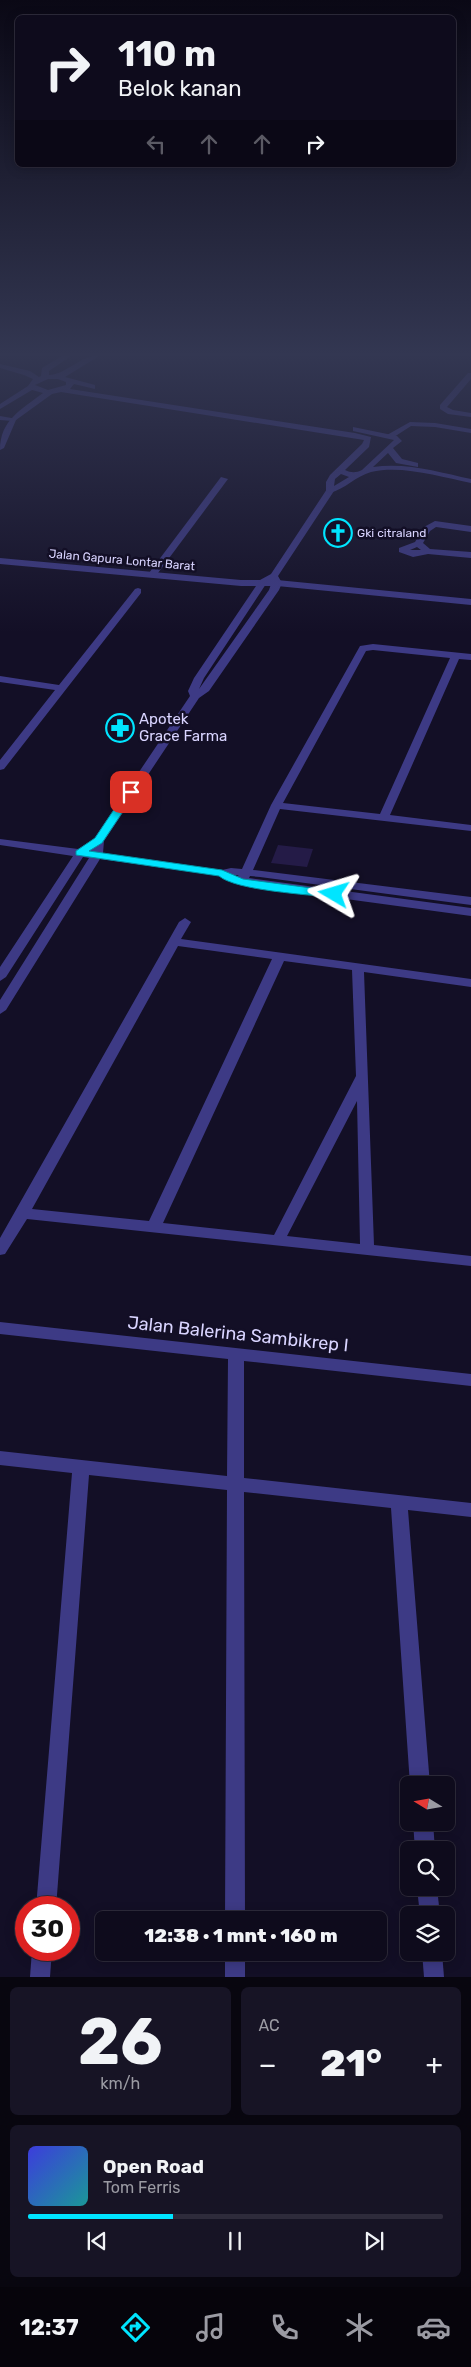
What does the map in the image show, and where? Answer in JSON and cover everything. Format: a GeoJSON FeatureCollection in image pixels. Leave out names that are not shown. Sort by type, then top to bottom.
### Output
{"type":"FeatureCollection","features":[{"type":"Feature","properties":{"kind":"street"},"geometry":{"type":"LineString","coordinates":[[330,491],[329,484],[332,476],[363,448]]}},
{"type":"Feature","properties":{"kind":"street"},"geometry":{"type":"LineString","coordinates":[[0,977],[80,853],[98,840],[195,696],[205,689],[211,681],[275,583],[330,491],[362,473],[388,448]]}},
{"type":"Feature","properties":{"kind":"street"},"geometry":{"type":"LineString","coordinates":[[388,448],[399,461],[405,464],[471,475]]}},
{"type":"Feature","properties":{"kind":"street"},"geometry":{"type":"LineString","coordinates":[[340,470],[347,474],[402,470],[471,481]]}},
{"type":"Feature","properties":{"kind":"street"},"geometry":{"type":"LineString","coordinates":[[152,575],[224,479]]}},
{"type":"Feature","properties":{"kind":"street"},"geometry":{"type":"LineString","coordinates":[[471,529],[435,524],[429,526],[418,544],[402,550],[413,554],[428,551],[471,555]]}},
{"type":"Feature","properties":{"kind":"street"},"geometry":{"type":"LineString","coordinates":[[418,544],[428,551]]}},
{"type":"Feature","properties":{"kind":"street","name":"Jalan Gapura Lontar Barat"},"geometry":{"type":"LineString","coordinates":[[0,561],[261,585],[275,583],[471,602]]}},
{"type":"Feature","properties":{"kind":"street"},"geometry":{"type":"LineString","coordinates":[[195,696],[194,691],[199,678],[261,585],[275,583]]}},
{"type":"Feature","properties":{"kind":"street","name":"Jalan Gapura Lontar Barat"},"geometry":{"type":"LineString","coordinates":[[275,583],[471,609]]}},
{"type":"Feature","properties":{"kind":"street"},"geometry":{"type":"LineString","coordinates":[[0,767],[138,591]]}},
{"type":"Feature","properties":{"kind":"street"},"geometry":{"type":"LineString","coordinates":[[244,877],[276,805],[363,648],[373,647],[471,657]]}},
{"type":"Feature","properties":{"kind":"street"},"geometry":{"type":"LineString","coordinates":[[384,817],[456,655]]}},
{"type":"Feature","properties":{"kind":"street"},"geometry":{"type":"LineString","coordinates":[[0,679],[61,688]]}},
{"type":"Feature","properties":{"kind":"street"},"geometry":{"type":"LineString","coordinates":[[276,805],[471,828]]}},
{"type":"Feature","properties":{"kind":"street"},"geometry":{"type":"LineString","coordinates":[[0,1010],[97,855],[98,840]]}},
{"type":"Feature","properties":{"kind":"street"},"geometry":{"type":"LineString","coordinates":[[0,842],[222,873],[229,878],[244,877],[335,889],[471,912]]}},
{"type":"Feature","properties":{"kind":"street"},"geometry":{"type":"LineString","coordinates":[[335,889],[471,901]]}},
{"type":"Feature","properties":{"kind":"street"},"geometry":{"type":"LineString","coordinates":[[0,1250],[23,1213],[185,922]]}},
{"type":"Feature","properties":{"kind":"street"},"geometry":{"type":"LineString","coordinates":[[174,942],[471,983]]}},
{"type":"Feature","properties":{"kind":"street"},"geometry":{"type":"LineString","coordinates":[[154,1227],[280,956]]}},
{"type":"Feature","properties":{"kind":"street"},"geometry":{"type":"LineString","coordinates":[[358,967],[363,1075],[367,1249]]}},
{"type":"Feature","properties":{"kind":"street"},"geometry":{"type":"LineString","coordinates":[[278,1240],[363,1075]]}},
{"type":"Feature","properties":{"kind":"street"},"geometry":{"type":"LineString","coordinates":[[23,1213],[471,1260]]}},
{"type":"Feature","properties":{"kind":"street","name":"Jalan Balerina Sambikrep I"},"geometry":{"type":"LineString","coordinates":[[0,1328],[471,1380]]}},
{"type":"Feature","properties":{"kind":"street"},"geometry":{"type":"LineString","coordinates":[[235,1911],[236,1354]]}},
{"type":"Feature","properties":{"kind":"street"},"geometry":{"type":"LineString","coordinates":[[0,1458],[471,1510]]}},
{"type":"Feature","properties":{"kind":"street"},"geometry":{"type":"LineString","coordinates":[[47,1896],[81,1467]]}},
{"type":"Feature","properties":{"kind":"street"},"geometry":{"type":"LineString","coordinates":[[399,1502],[419,1776]]}},
{"type":"Feature","properties":{"kind":"street"},"geometry":{"type":"LineString","coordinates":[[40,1977],[41,1961]]}},
{"type":"Feature","properties":{"kind":"street"},"geometry":{"type":"LineString","coordinates":[[235,1961],[235,1977]]}},
{"type":"Feature","properties":{"kind":"street"},"geometry":{"type":"LineString","coordinates":[[433,1961],[434,1977]]}},
{"type":"Feature","properties":{"kind":"building"},"geometry":{"type":"Polygon","coordinates":[[[278,845],[313,849],[307,867],[271,863],[278,845]]]}},
{"type":"Feature","properties":{"kind":"place","name":"Gki citraland"},"geometry":{"type":"Point","coordinates":[338,533]}},
{"type":"Feature","properties":{"kind":"place","name":"Apotek Grace Farma"},"geometry":{"type":"Point","coordinates":[120,728]}},
{"type":"Feature","properties":{"kind":"route"},"geometry":{"type":"LineString","coordinates":[[131,792],[98,840],[80,853],[222,873],[229,878],[242,882],[334,894]]}}]}
